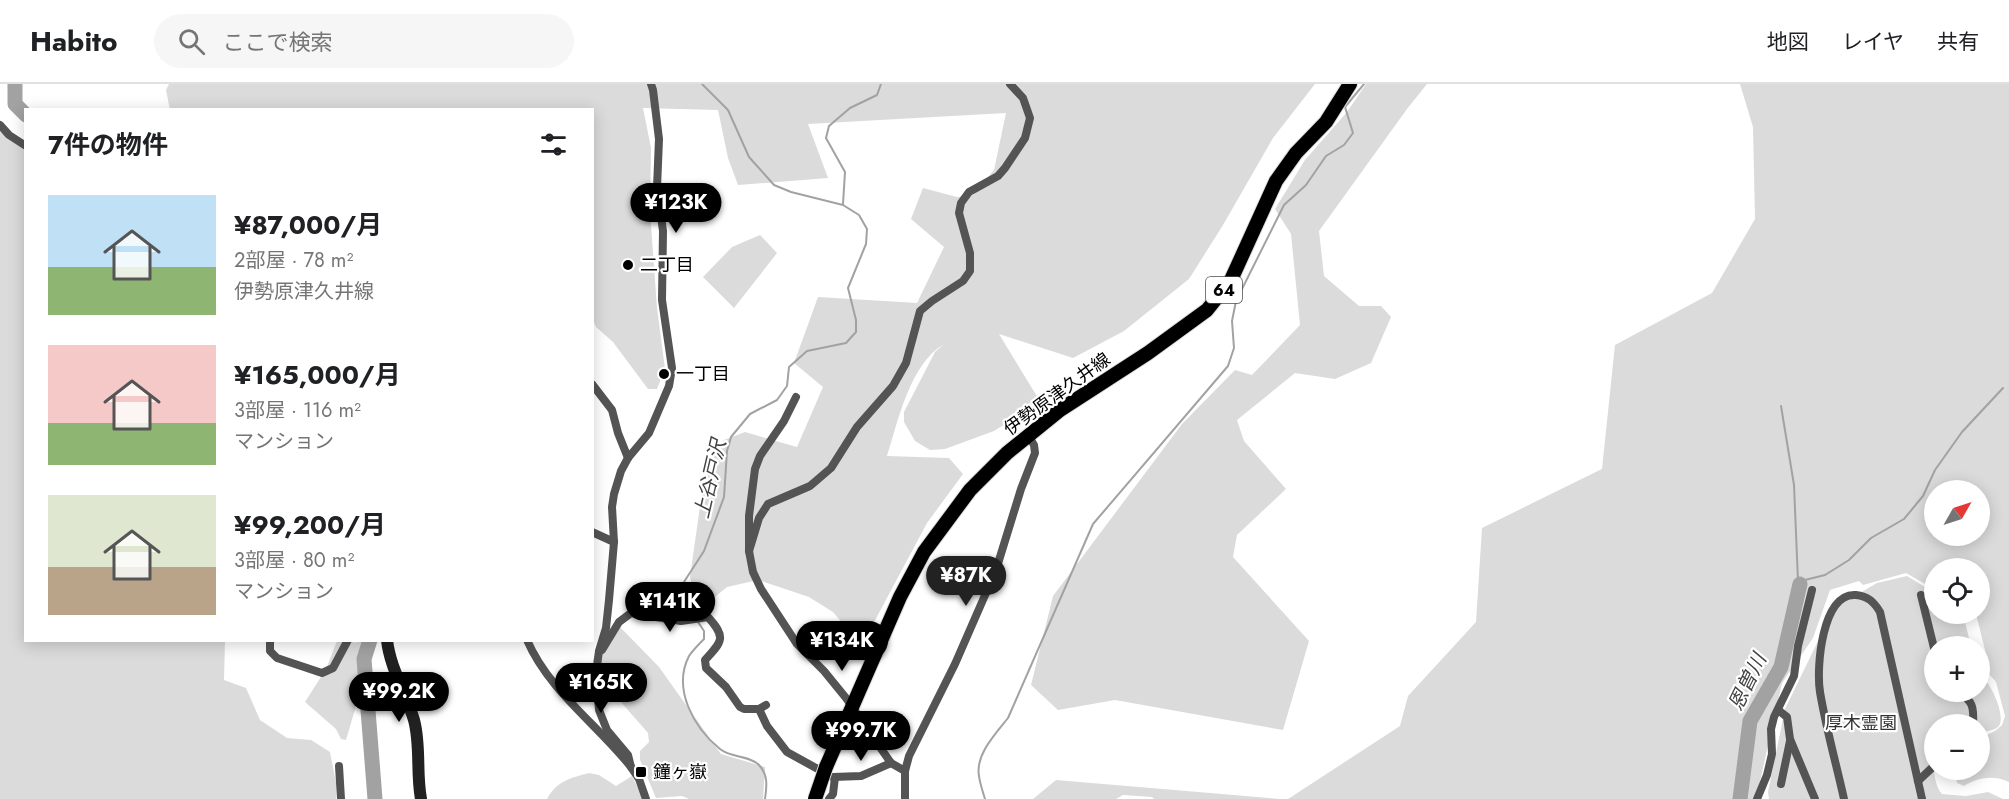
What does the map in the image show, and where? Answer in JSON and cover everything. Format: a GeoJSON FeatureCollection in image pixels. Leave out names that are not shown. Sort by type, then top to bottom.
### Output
{"type":"FeatureCollection","features":[{"type":"Feature","properties":{"kind":"main road","name":"伊勢原津久井線"},"geometry":{"type":"LineString","coordinates":[[828,772],[851,707],[900,597],[924,552],[970,490],[1028,435],[1097,384],[1191,324],[1218,299],[1241,261],[1276,181],[1296,153],[1326,122],[1350,84]]}},
{"type":"Feature","properties":{"kind":"main road","name":"64"},"geometry":{"type":"LineString","coordinates":[[815,799],[828,772]]}},
{"type":"Feature","properties":{"kind":"street"},"geometry":{"type":"LineString","coordinates":[[631,767],[628,755],[607,730],[599,710],[596,673],[599,651],[606,628],[614,542],[613,500],[621,471],[628,458],[649,433],[669,386],[672,368],[662,300],[663,231],[657,188],[659,139],[651,84]]}},
{"type":"Feature","properties":{"kind":"street"},"geometry":{"type":"LineString","coordinates":[[749,551],[759,518],[768,504],[810,486],[831,468],[857,427],[893,386],[906,363],[921,311],[963,281],[970,271],[970,253],[959,213],[961,202],[969,192],[998,176],[1005,168],[1025,138],[1030,118],[1023,98],[1010,84]]}},
{"type":"Feature","properties":{"kind":"street"},"geometry":{"type":"LineString","coordinates":[[0,125],[9,135],[24,145]]}},
{"type":"Feature","properties":{"kind":"street"},"geometry":{"type":"LineString","coordinates":[[594,387],[612,410],[628,458]]}},
{"type":"Feature","properties":{"kind":"street"},"geometry":{"type":"LineString","coordinates":[[796,397],[784,421],[760,456],[755,469],[749,516],[749,551],[753,572],[790,636],[803,652],[824,671],[891,763],[905,771]]}},
{"type":"Feature","properties":{"kind":"street"},"geometry":{"type":"LineString","coordinates":[[905,799],[905,771],[909,756],[955,664],[996,570],[1021,489],[1035,453],[1034,445],[1028,435]]}},
{"type":"Feature","properties":{"kind":"street"},"geometry":{"type":"LineString","coordinates":[[594,533],[614,542]]}},
{"type":"Feature","properties":{"kind":"street"},"geometry":{"type":"LineString","coordinates":[[1757,799],[1772,754],[1770,729],[1794,676],[1804,618],[1811,601],[1812,590]]}},
{"type":"Feature","properties":{"kind":"street"},"geometry":{"type":"LineString","coordinates":[[1921,595],[1931,636]]}},
{"type":"Feature","properties":{"kind":"street"},"geometry":{"type":"LineString","coordinates":[[1844,799],[1819,689],[1822,641],[1834,604],[1844,596],[1864,596],[1874,602],[1880,612],[1922,799]]}},
{"type":"Feature","properties":{"kind":"street"},"geometry":{"type":"LineString","coordinates":[[599,651],[605,648],[619,622],[631,613],[681,621],[708,616],[719,629],[720,634],[716,648],[705,660],[706,668],[726,687],[740,707],[744,709],[763,707],[767,726],[787,752],[828,772],[861,776],[891,763]]}},
{"type":"Feature","properties":{"kind":"street"},"geometry":{"type":"LineString","coordinates":[[270,642],[270,651],[277,658],[322,673],[333,668],[347,642]]}},
{"type":"Feature","properties":{"kind":"street"},"geometry":{"type":"LineString","coordinates":[[387,642],[389,656],[413,718],[418,741],[421,799]]}},
{"type":"Feature","properties":{"kind":"street"},"geometry":{"type":"LineString","coordinates":[[528,642],[538,663],[631,767],[639,779],[646,799]]}},
{"type":"Feature","properties":{"kind":"street"},"geometry":{"type":"LineString","coordinates":[[1778,710],[1786,717],[1790,741],[1815,799]]}},
{"type":"Feature","properties":{"kind":"street"},"geometry":{"type":"LineString","coordinates":[[1781,784],[1790,741]]}},
{"type":"Feature","properties":{"kind":"street"},"geometry":{"type":"LineString","coordinates":[[1913,760],[1924,763]]}},
{"type":"Feature","properties":{"kind":"street"},"geometry":{"type":"LineString","coordinates":[[339,766],[341,799]]}},
{"type":"Feature","properties":{"kind":"street"},"geometry":{"type":"LineString","coordinates":[[828,772],[833,797]]}},
{"type":"Feature","properties":{"kind":"street"},"geometry":{"type":"LineString","coordinates":[[1918,781],[1924,775]]}},
{"type":"Feature","properties":{"kind":"green space"},"geometry":{"type":"Polygon","coordinates":[[[169,84],[1315,84],[1273,138],[1189,279],[1124,331],[1073,358],[999,334],[1038,398],[1026,411],[994,431],[945,449],[930,450],[915,441],[904,422],[904,412],[935,352],[944,344],[932,353],[922,365],[907,394],[887,456],[949,458],[963,474],[927,523],[864,641],[856,639],[833,612],[809,597],[758,580],[727,587],[698,611],[690,577],[706,464],[724,440],[745,432],[797,447],[823,387],[794,363],[818,297],[917,303],[944,247],[911,219],[923,188],[957,197],[973,195],[994,170],[1006,113],[808,124],[828,178],[738,185],[728,158],[718,110],[643,108],[651,148],[650,211],[657,308],[665,369],[657,389],[648,389],[613,342],[596,327],[594,322],[594,108],[170,108],[166,90],[169,84]]]}},
{"type":"Feature","properties":{"kind":"green space"},"geometry":{"type":"Polygon","coordinates":[[[1366,84],[1427,84],[1319,231],[1324,276],[1359,306],[1381,306],[1391,317],[1371,363],[1335,379],[1295,373],[1237,420],[1244,441],[1286,489],[1237,535],[1233,557],[1309,641],[1283,730],[1115,700],[1058,710],[1031,685],[1053,596],[1182,424],[1235,370],[1252,375],[1300,325],[1291,234],[1275,209],[1305,160],[1347,112],[1366,84]]]}},
{"type":"Feature","properties":{"kind":"green space"},"geometry":{"type":"Polygon","coordinates":[[[1740,84],[2009,84],[2009,782],[1990,778],[1990,733],[2002,725],[2005,716],[1996,682],[1990,675],[1990,636],[1982,636],[1978,624],[1990,624],[1990,558],[1924,558],[1924,583],[1906,573],[1863,585],[1859,581],[1830,590],[1813,638],[1782,683],[1756,799],[1288,799],[1400,726],[1408,696],[1476,622],[1482,528],[1602,469],[1615,345],[1712,293],[1755,219],[1753,127],[1740,84]]]}},
{"type":"Feature","properties":{"kind":"green space"},"geometry":{"type":"Polygon","coordinates":[[[0,132],[24,149],[24,642],[225,642],[224,680],[246,688],[260,720],[287,738],[311,740],[330,752],[336,783],[336,799],[0,799],[0,132]]]}},
{"type":"Feature","properties":{"kind":"green space"},"geometry":{"type":"Polygon","coordinates":[[[760,235],[777,253],[734,308],[703,277],[732,247],[760,235]]]}},
{"type":"Feature","properties":{"kind":"green space","name":"厚木霊園"},"geometry":{"type":"Polygon","coordinates":[[[1907,576],[1924,586],[1924,624],[1966,624],[1968,636],[1924,636],[1924,702],[1990,702],[1990,687],[2001,715],[1999,726],[1990,730],[1990,714],[1924,714],[1924,780],[1935,780],[1942,794],[1966,796],[1988,792],[2003,799],[1769,799],[1768,792],[1785,709],[1837,602],[1853,597],[1877,583],[1907,576]]]}},
{"type":"Feature","properties":{"kind":"green space"},"geometry":{"type":"Polygon","coordinates":[[[620,627],[659,667],[721,754],[765,767],[763,799],[689,799],[682,796],[656,798],[640,760],[640,751],[649,742],[648,733],[607,686],[593,661],[602,631],[620,627]]]}},
{"type":"Feature","properties":{"kind":"green space"},"geometry":{"type":"Polygon","coordinates":[[[337,642],[369,642],[356,706],[346,740],[341,739],[336,729],[305,702],[326,669],[337,642]]]}},
{"type":"Feature","properties":{"kind":"green space"},"geometry":{"type":"Polygon","coordinates":[[[589,773],[599,775],[616,786],[632,776],[643,799],[547,799],[560,784],[589,773]]]}},
{"type":"Feature","properties":{"kind":"green space"},"geometry":{"type":"Polygon","coordinates":[[[1056,780],[1280,799],[1154,799],[1123,795],[1116,799],[1033,799],[1056,780]]]}},
{"type":"Feature","properties":{"kind":"green space"},"geometry":{"type":"Polygon","coordinates":[[[1957,780],[1978,780],[1964,786],[1957,783],[1957,780]]]}},
{"type":"Feature","properties":{"kind":"waterway"},"geometry":{"type":"LineString","coordinates":[[15,84],[15,104],[24,113]]}},
{"type":"Feature","properties":{"kind":"waterway","name":"上谷戸沢"},"geometry":{"type":"LineString","coordinates":[[692,615],[680,593],[682,585],[704,551],[724,497],[727,451],[731,437],[750,414],[777,400],[787,386],[789,367],[807,351],[846,343],[856,332],[856,320],[848,288],[866,244],[867,229],[859,215],[843,205],[791,192],[774,185],[749,157],[728,110],[702,84]]}},
{"type":"Feature","properties":{"kind":"waterway"},"geometry":{"type":"LineString","coordinates":[[843,204],[845,172],[826,138],[829,126],[850,108],[877,95],[881,84]]}},
{"type":"Feature","properties":{"kind":"waterway"},"geometry":{"type":"LineString","coordinates":[[985,799],[979,776],[983,752],[1008,718],[1093,524],[1228,366],[1234,348],[1232,321],[1236,301],[1284,205],[1306,185],[1326,156],[1344,145],[1353,133],[1345,107],[1364,84]]}},
{"type":"Feature","properties":{"kind":"waterway"},"geometry":{"type":"LineString","coordinates":[[1781,406],[1794,485],[1798,581],[1800,584],[1805,580],[1825,575],[1849,560],[1871,538],[1904,519],[1923,496],[1935,470],[1962,432],[2003,388]]}},
{"type":"Feature","properties":{"kind":"waterway","name":"恩曽川"},"geometry":{"type":"LineString","coordinates":[[1740,799],[1750,721],[1781,667],[1800,584]]}},
{"type":"Feature","properties":{"kind":"waterway","name":"上谷戸沢"},"geometry":{"type":"LineString","coordinates":[[698,622],[704,631],[704,639],[689,656],[684,669],[684,694],[688,707],[702,730],[720,749],[759,765],[766,780],[765,799]]}},
{"type":"Feature","properties":{"kind":"waterway"},"geometry":{"type":"LineString","coordinates":[[369,642],[364,659],[375,799]]}},
{"type":"Feature","properties":{"kind":"place","name":"二丁目"},"geometry":{"type":"Point","coordinates":[628,265]}},
{"type":"Feature","properties":{"kind":"place","name":"一丁目"},"geometry":{"type":"Point","coordinates":[664,374]}},
{"type":"Feature","properties":{"kind":"place","name":"鐘ヶ嶽"},"geometry":{"type":"Point","coordinates":[641,772]}}]}
